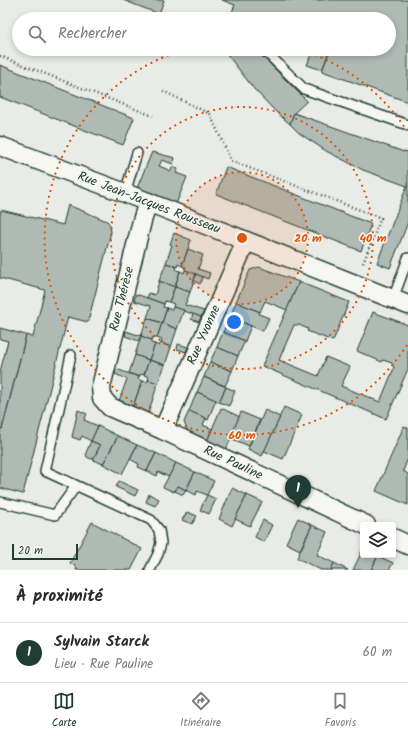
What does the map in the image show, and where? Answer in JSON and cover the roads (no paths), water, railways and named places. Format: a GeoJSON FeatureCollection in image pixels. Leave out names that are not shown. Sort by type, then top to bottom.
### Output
{"type":"FeatureCollection","features":[{"type":"Feature","properties":{"kind":"street","name":"Rue Jean-Jacques Rousseau"},"geometry":{"type":"LineString","coordinates":[[0,146],[125,193],[400,302]]}},
{"type":"Feature","properties":{"kind":"street","name":"Rue Thérèse"},"geometry":{"type":"LineString","coordinates":[[102,398],[101,387],[148,202]]}},
{"type":"Feature","properties":{"kind":"street","name":"Rue Yvonne"},"geometry":{"type":"LineString","coordinates":[[163,430],[246,241]]}},
{"type":"Feature","properties":{"kind":"street","name":"Rue Pauline"},"geometry":{"type":"LineString","coordinates":[[102,398],[110,406],[360,522]]}},
{"type":"Feature","properties":{"kind":"street"},"geometry":{"type":"LineString","coordinates":[[396,539],[408,545]]}},
{"type":"Feature","properties":{"kind":"lane"},"geometry":{"type":"LineString","coordinates":[[270,56],[304,89],[408,125]]}},
{"type":"Feature","properties":{"kind":"lane"},"geometry":{"type":"LineString","coordinates":[[125,193],[137,153]]}},
{"type":"Feature","properties":{"kind":"lane"},"geometry":{"type":"LineString","coordinates":[[400,302],[408,258]]}},
{"type":"Feature","properties":{"kind":"lane"},"geometry":{"type":"LineString","coordinates":[[71,355],[45,471],[151,520],[160,530],[161,543],[158,554],[150,570]]}},
{"type":"Feature","properties":{"kind":"lane"},"geometry":{"type":"LineString","coordinates":[[0,502],[55,515],[76,486]]}},
{"type":"Feature","properties":{"kind":"place","name":"Sylvain Starck"},"geometry":{"type":"Point","coordinates":[298,508]}}]}
